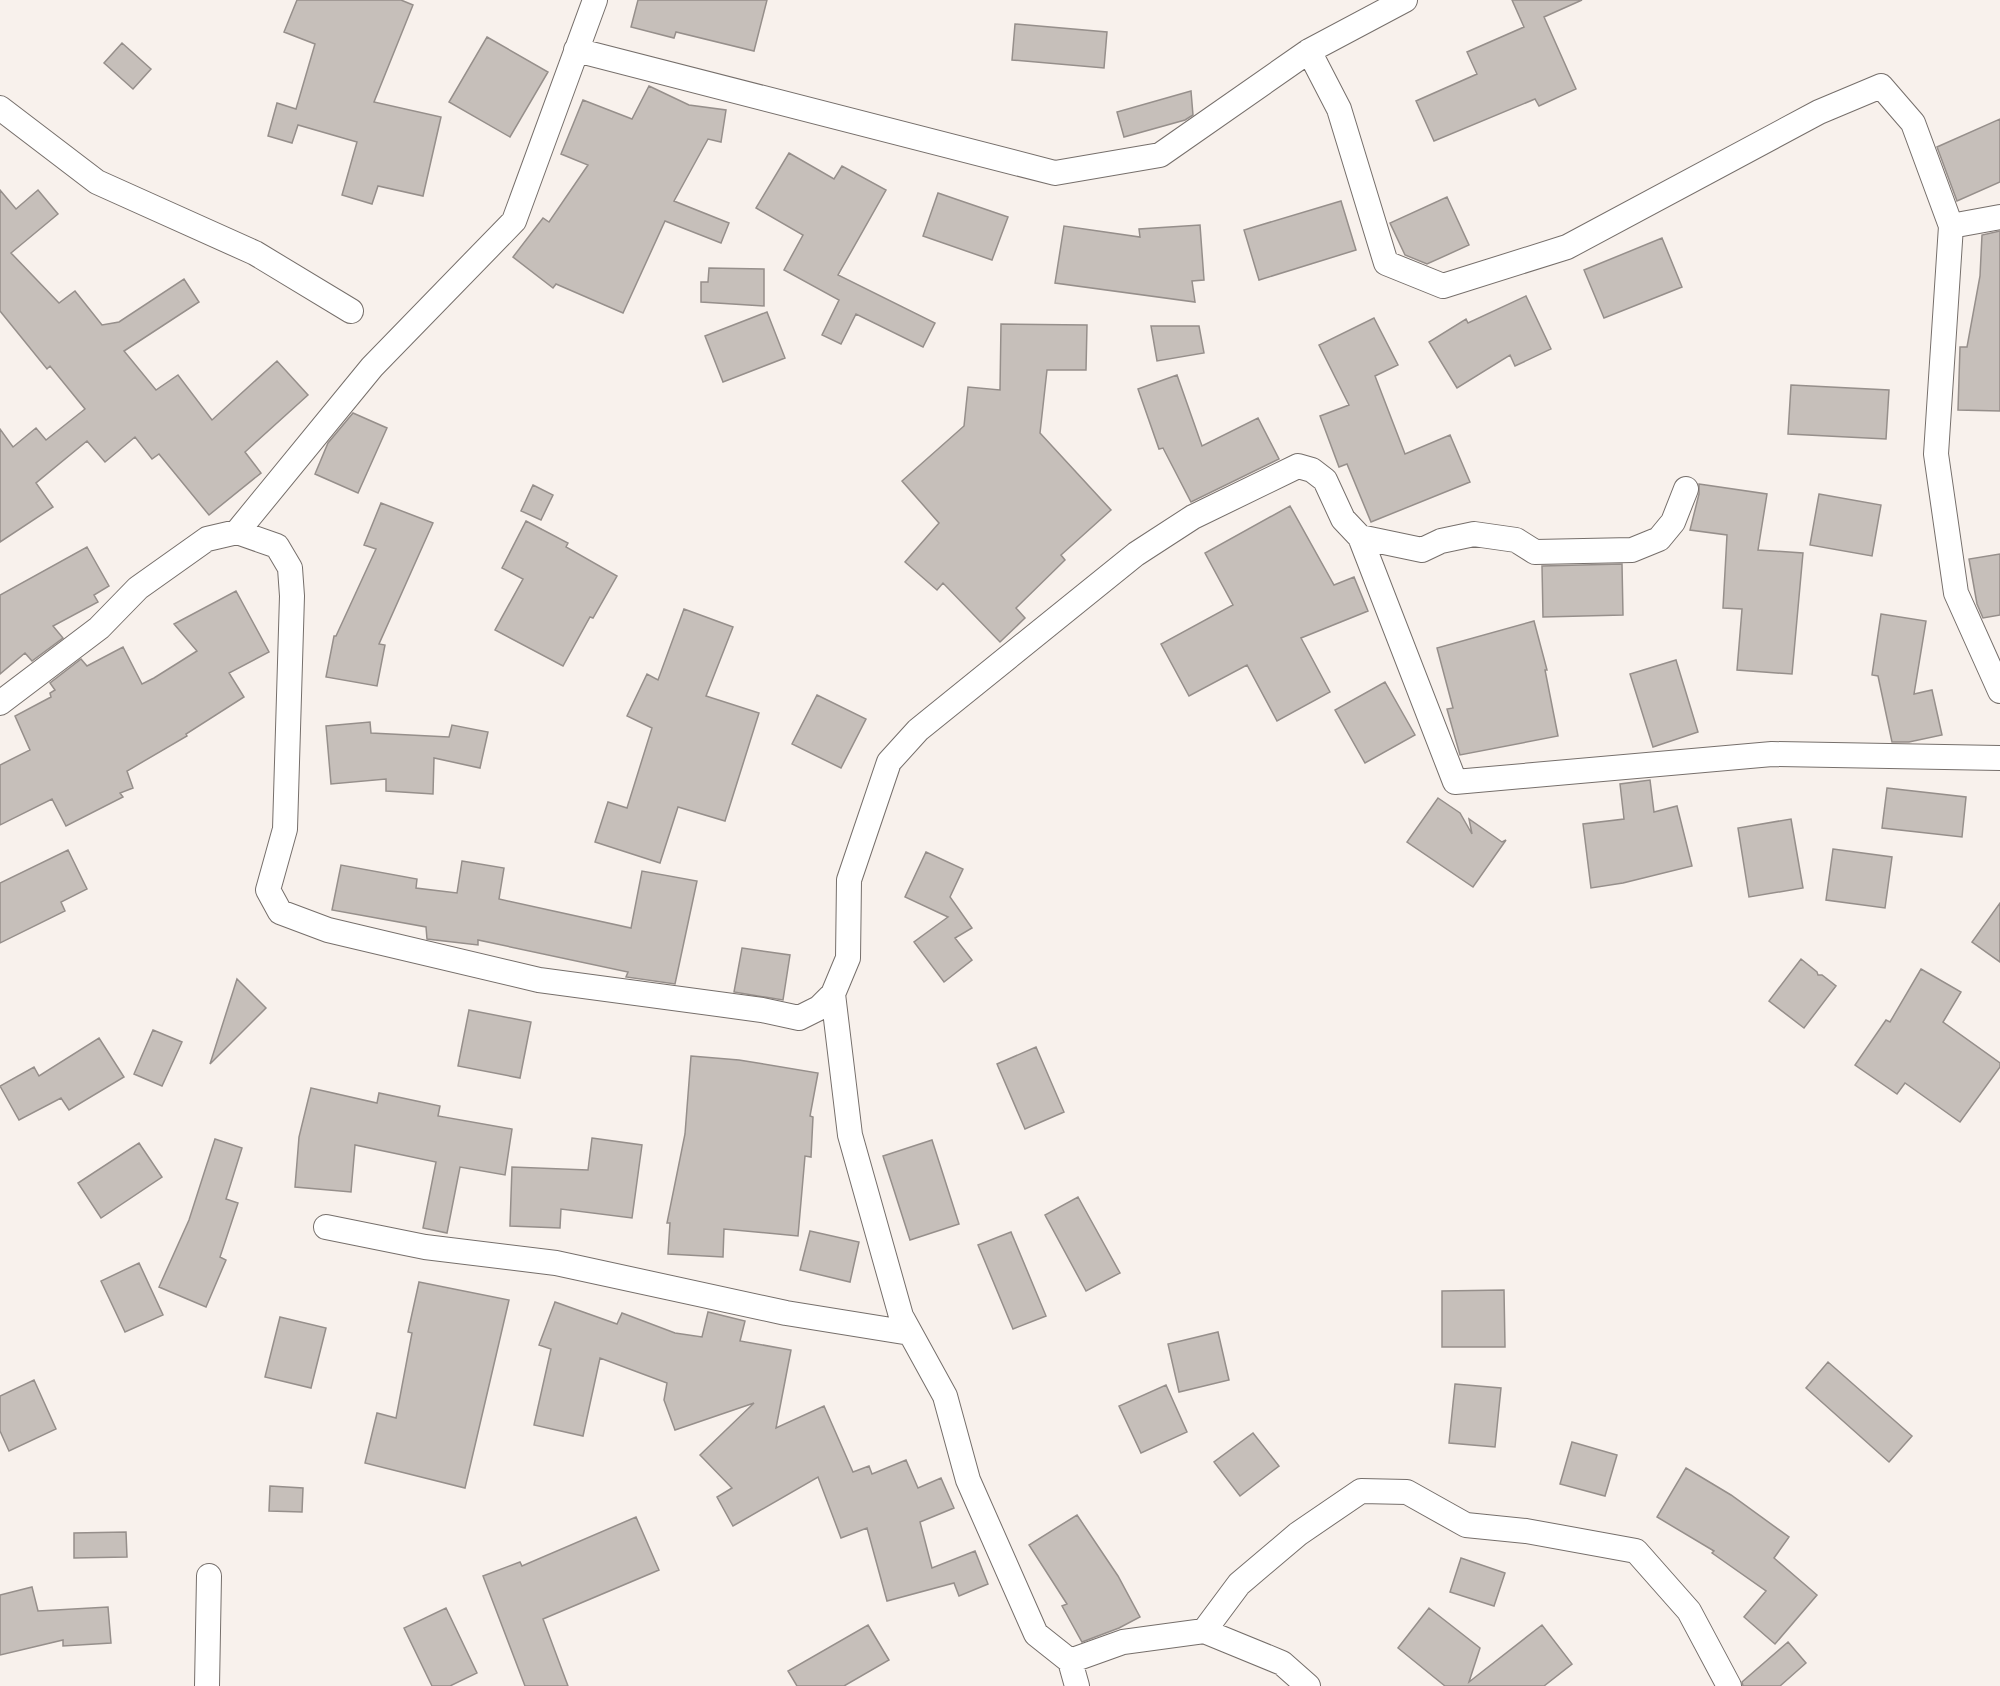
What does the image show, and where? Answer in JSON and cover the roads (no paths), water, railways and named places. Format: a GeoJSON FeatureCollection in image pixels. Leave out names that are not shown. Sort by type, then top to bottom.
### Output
{"type":"FeatureCollection","features":[{"type":"Feature","properties":{"kind":"street"},"geometry":{"type":"LineString","coordinates":[[237,532],[372,367],[514,220],[595,0]]}},
{"type":"Feature","properties":{"kind":"street"},"geometry":{"type":"LineString","coordinates":[[576,50],[1055,173],[1160,154],[1309,51],[1405,0]]}},
{"type":"Feature","properties":{"kind":"street"},"geometry":{"type":"LineString","coordinates":[[1309,51],[1339,109],[1386,263],[1443,286],[1567,247],[1819,112],[1881,86],[1913,123],[1951,226],[1936,454],[1956,593],[2000,691]]}},
{"type":"Feature","properties":{"kind":"street"},"geometry":{"type":"LineString","coordinates":[[0,108],[97,182],[255,253],[351,311]]}},
{"type":"Feature","properties":{"kind":"street"},"geometry":{"type":"LineString","coordinates":[[1951,226],[2000,217]]}},
{"type":"Feature","properties":{"kind":"street"},"geometry":{"type":"LineString","coordinates":[[0,703],[99,628],[138,588],[207,539],[237,532],[277,546],[290,568],[292,660],[285,829],[268,890],[280,912],[328,930],[538,980],[762,1010],[799,1018],[819,1008],[833,994],[848,958],[849,880],[889,762],[918,730],[1136,554],[1193,517],[1298,466],[1312,470],[1325,480],[1343,519],[1360,537],[1455,782],[1772,754],[2000,758]]}},
{"type":"Feature","properties":{"kind":"street"},"geometry":{"type":"LineString","coordinates":[[1360,537],[1422,550],[1441,541],[1474,534],[1516,540],[1535,552],[1632,550],[1659,539],[1673,522],[1686,489]]}},
{"type":"Feature","properties":{"kind":"street"},"geometry":{"type":"LineString","coordinates":[[833,994],[850,1135],[901,1316],[945,1396],[968,1480],[1035,1634],[1070,1661],[1077,1686]]}},
{"type":"Feature","properties":{"kind":"street"},"geometry":{"type":"LineString","coordinates":[[326,1227],[425,1247],[556,1263],[786,1313],[910,1333]]}},
{"type":"Feature","properties":{"kind":"street"},"geometry":{"type":"LineString","coordinates":[[1203,1631],[1239,1584],[1298,1534],[1361,1491],[1407,1492],[1466,1525],[1526,1531],[1636,1551],[1689,1611],[1729,1686]]}},
{"type":"Feature","properties":{"kind":"street"},"geometry":{"type":"LineString","coordinates":[[207,1686],[209,1576]]}},
{"type":"Feature","properties":{"kind":"street"},"geometry":{"type":"LineString","coordinates":[[1070,1661],[1124,1642],[1203,1631],[1282,1663],[1308,1686]]}}]}
